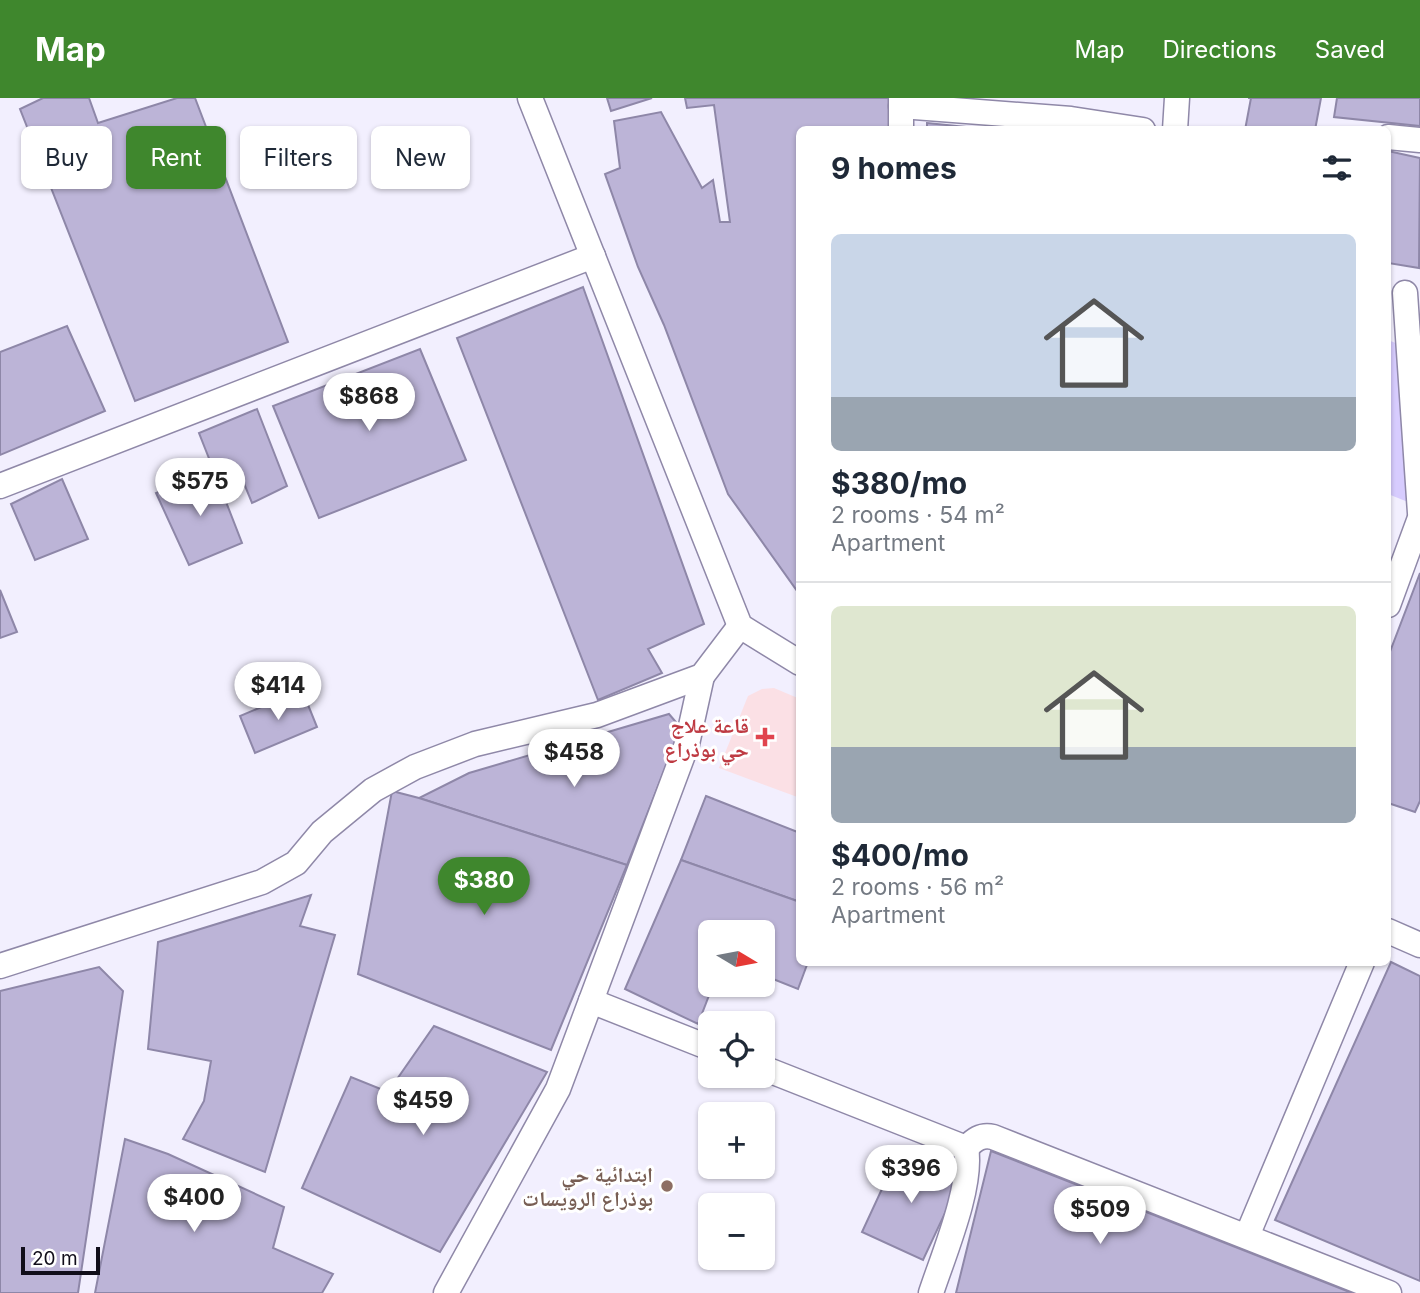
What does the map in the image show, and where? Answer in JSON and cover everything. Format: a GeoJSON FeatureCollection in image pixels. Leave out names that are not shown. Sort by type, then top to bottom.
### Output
{"type":"FeatureCollection","features":[{"type":"Feature","properties":{"kind":"street"},"geometry":{"type":"LineString","coordinates":[[530,98],[740,626],[796,661]]}},
{"type":"Feature","properties":{"kind":"street"},"geometry":{"type":"LineString","coordinates":[[1175,126],[1177,98]]}},
{"type":"Feature","properties":{"kind":"street"},"geometry":{"type":"LineString","coordinates":[[901,111],[1071,119],[1117,126]]}},
{"type":"Feature","properties":{"kind":"street"},"geometry":{"type":"LineString","coordinates":[[1391,137],[1420,140]]}},
{"type":"Feature","properties":{"kind":"street"},"geometry":{"type":"LineString","coordinates":[[0,486],[593,256]]}},
{"type":"Feature","properties":{"kind":"street"},"geometry":{"type":"LineString","coordinates":[[1404,292],[1420,513]]}},
{"type":"Feature","properties":{"kind":"street"},"geometry":{"type":"LineString","coordinates":[[1394,570],[1420,518]]}},
{"type":"Feature","properties":{"kind":"street"},"geometry":{"type":"LineString","coordinates":[[446,1293],[558,1089],[687,744],[702,676],[740,626]]}},
{"type":"Feature","properties":{"kind":"street"},"geometry":{"type":"LineString","coordinates":[[0,966],[262,882],[296,863],[322,832],[373,790],[415,767],[475,744],[597,715],[702,676]]}},
{"type":"Feature","properties":{"kind":"street"},"geometry":{"type":"LineString","coordinates":[[1391,932],[1420,945]]}},
{"type":"Feature","properties":{"kind":"street"},"geometry":{"type":"LineString","coordinates":[[1247,1236],[1360,966]]}},
{"type":"Feature","properties":{"kind":"street"},"geometry":{"type":"LineString","coordinates":[[591,1000],[698,1043]]}},
{"type":"Feature","properties":{"kind":"street"},"geometry":{"type":"LineString","coordinates":[[775,1073],[965,1148]]}},
{"type":"Feature","properties":{"kind":"street"},"geometry":{"type":"LineString","coordinates":[[965,1148],[976,1138],[986,1135],[993,1137],[1389,1293]]}},
{"type":"Feature","properties":{"kind":"street"},"geometry":{"type":"LineString","coordinates":[[931,1293],[962,1193],[967,1158],[965,1148]]}},
{"type":"Feature","properties":{"kind":"shaded area"},"geometry":{"type":"Polygon","coordinates":[[[1391,341],[1413,350],[1408,502],[1391,495],[1391,341]]]}},
{"type":"Feature","properties":{"kind":"shaded area","name":"قاعة علاج حي بوذراع"},"geometry":{"type":"Polygon","coordinates":[[[774,688],[796,697],[796,797],[719,768],[748,696],[762,689],[774,688]]]}},
{"type":"Feature","properties":{"kind":"building"},"geometry":{"type":"Polygon","coordinates":[[[43,98],[89,98],[98,123],[177,98],[195,98],[206,126],[126,126],[126,189],[226,189],[226,179],[288,342],[135,401],[52,189],[112,189],[112,126],[27,126],[20,109],[43,98]]]}},
{"type":"Feature","properties":{"kind":"building"},"geometry":{"type":"Polygon","coordinates":[[[607,98],[652,98],[611,111],[607,98]]]}},
{"type":"Feature","properties":{"kind":"building"},"geometry":{"type":"Polygon","coordinates":[[[685,98],[892,98],[893,126],[796,126],[796,589],[728,494],[664,325],[638,267],[605,174],[620,168],[614,121],[661,112],[702,188],[713,180],[720,222],[730,222],[714,105],[687,108],[685,98]]]}},
{"type":"Feature","properties":{"kind":"building"},"geometry":{"type":"Polygon","coordinates":[[[1251,98],[1321,98],[1316,126],[1246,126],[1251,98]]]}},
{"type":"Feature","properties":{"kind":"building"},"geometry":{"type":"Polygon","coordinates":[[[1337,98],[1420,98],[1420,126],[1334,117],[1337,98]]]}},
{"type":"Feature","properties":{"kind":"building"},"geometry":{"type":"Polygon","coordinates":[[[927,123],[956,126],[927,126],[927,123]]]}},
{"type":"Feature","properties":{"kind":"building"},"geometry":{"type":"Polygon","coordinates":[[[1391,152],[1420,158],[1419,268],[1391,263],[1391,152]]]}},
{"type":"Feature","properties":{"kind":"building"},"geometry":{"type":"Polygon","coordinates":[[[583,287],[704,624],[648,649],[662,673],[598,700],[457,338],[583,287]]]}},
{"type":"Feature","properties":{"kind":"building"},"geometry":{"type":"Polygon","coordinates":[[[67,326],[105,411],[0,455],[0,352],[67,326]]]}},
{"type":"Feature","properties":{"kind":"building"},"geometry":{"type":"Polygon","coordinates":[[[420,349],[466,460],[319,518],[273,406],[420,349]]]}},
{"type":"Feature","properties":{"kind":"building"},"geometry":{"type":"Polygon","coordinates":[[[257,409],[287,486],[252,503],[236,464],[214,471],[199,433],[257,409]]]}},
{"type":"Feature","properties":{"kind":"building"},"geometry":{"type":"Polygon","coordinates":[[[214,471],[242,543],[189,565],[156,493],[214,471]]]}},
{"type":"Feature","properties":{"kind":"building"},"geometry":{"type":"Polygon","coordinates":[[[62,479],[88,539],[35,560],[11,504],[62,479]]]}},
{"type":"Feature","properties":{"kind":"building"},"geometry":{"type":"Polygon","coordinates":[[[1420,573],[1420,801],[1415,812],[1391,804],[1391,649],[1420,573]]]}},
{"type":"Feature","properties":{"kind":"building"},"geometry":{"type":"Polygon","coordinates":[[[0,590],[17,632],[0,638],[0,590]]]}},
{"type":"Feature","properties":{"kind":"building"},"geometry":{"type":"Polygon","coordinates":[[[302,690],[317,727],[255,753],[240,716],[302,690]]]}},
{"type":"Feature","properties":{"kind":"building"},"geometry":{"type":"Polygon","coordinates":[[[669,714],[681,728],[627,865],[419,798],[469,773],[669,714]]]}},
{"type":"Feature","properties":{"kind":"building"},"geometry":{"type":"Polygon","coordinates":[[[392,791],[627,865],[551,1050],[358,974],[392,791]]]}},
{"type":"Feature","properties":{"kind":"building"},"geometry":{"type":"Polygon","coordinates":[[[706,796],[796,831],[796,901],[681,860],[706,796]]]}},
{"type":"Feature","properties":{"kind":"building"},"geometry":{"type":"Polygon","coordinates":[[[681,860],[796,901],[796,966],[807,966],[798,989],[775,980],[775,920],[698,920],[698,998],[708,998],[703,1011],[698,1011],[698,1024],[625,989],[681,860]]]}},
{"type":"Feature","properties":{"kind":"building"},"geometry":{"type":"Polygon","coordinates":[[[311,895],[300,926],[335,935],[265,1172],[183,1139],[204,1101],[211,1061],[148,1049],[158,942],[311,895]]]}},
{"type":"Feature","properties":{"kind":"building"},"geometry":{"type":"Polygon","coordinates":[[[1391,962],[1420,976],[1420,1281],[1275,1220],[1391,962]]]}},
{"type":"Feature","properties":{"kind":"building"},"geometry":{"type":"Polygon","coordinates":[[[99,967],[123,991],[78,1293],[0,1293],[0,991],[99,967]]]}},
{"type":"Feature","properties":{"kind":"building"},"geometry":{"type":"Polygon","coordinates":[[[434,1026],[547,1072],[440,1252],[302,1188],[351,1077],[388,1092],[434,1026]]]}},
{"type":"Feature","properties":{"kind":"building"},"geometry":{"type":"Polygon","coordinates":[[[125,1139],[168,1154],[284,1207],[273,1248],[333,1274],[322,1293],[95,1293],[125,1139]]]}},
{"type":"Feature","properties":{"kind":"building"},"geometry":{"type":"Polygon","coordinates":[[[900,1150],[961,1179],[923,1260],[862,1232],[900,1150]]]}},
{"type":"Feature","properties":{"kind":"building"},"geometry":{"type":"Polygon","coordinates":[[[991,1151],[1352,1293],[956,1293],[991,1151]]]}},
{"type":"Feature","properties":{"kind":"place","name":"قاعة علاج حي بوذراع"},"geometry":{"type":"Point","coordinates":[765,737]}},
{"type":"Feature","properties":{"kind":"place","name":"ابتدائية حي بوذراع الرويسات"},"geometry":{"type":"Point","coordinates":[667,1186]}}]}
